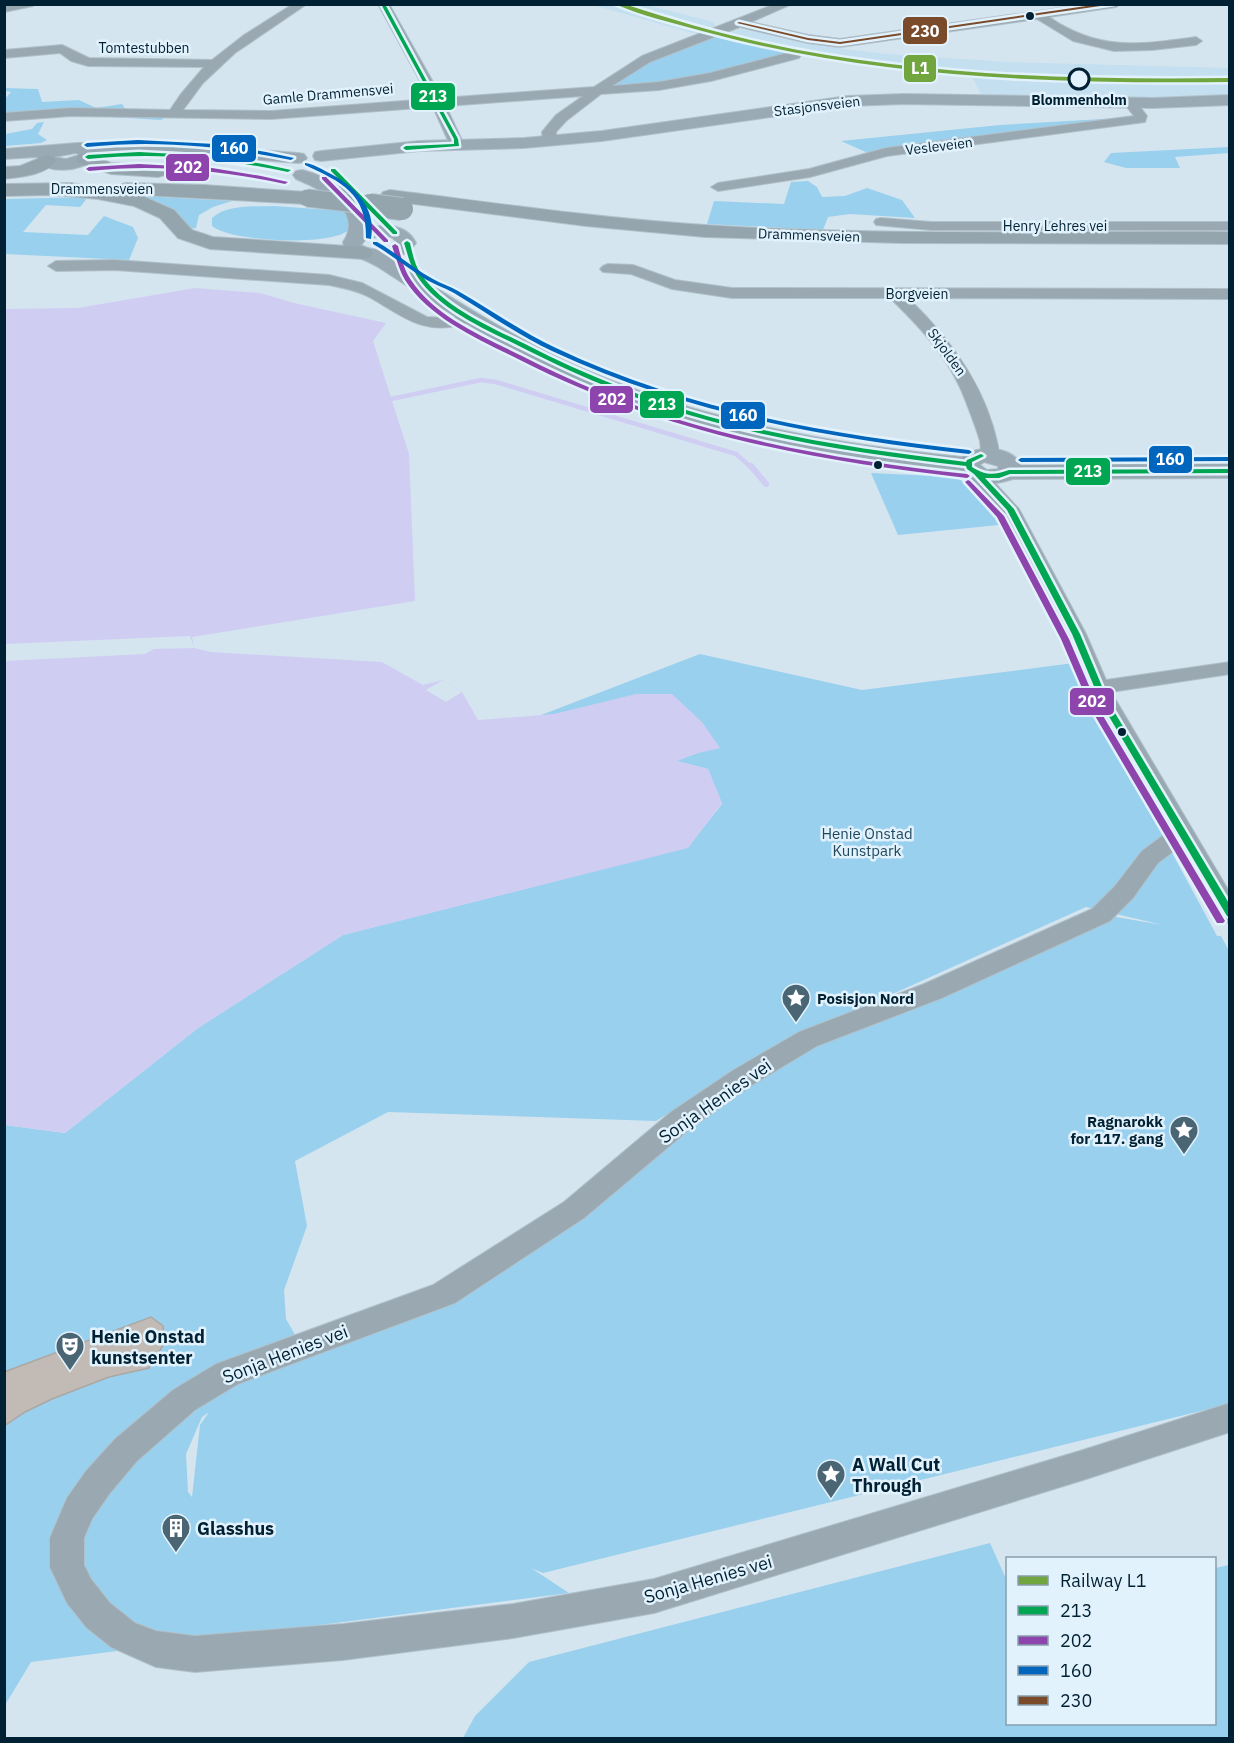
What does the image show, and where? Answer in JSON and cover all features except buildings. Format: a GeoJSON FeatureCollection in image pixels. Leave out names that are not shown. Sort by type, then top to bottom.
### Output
{"type":"FeatureCollection","features":[{"type":"Feature","properties":{"kind":"highway"},"geometry":{"type":"LineString","coordinates":[[83,154],[106,169],[135,162],[228,182]]}},
{"type":"Feature","properties":{"kind":"highway"},"geometry":{"type":"LineString","coordinates":[[4,173],[24,171],[49,157]]}},
{"type":"Feature","properties":{"kind":"highway","name":"Drammensveien"},"geometry":{"type":"LineString","coordinates":[[4,180],[111,178],[302,182]]}},
{"type":"Feature","properties":{"kind":"highway"},"geometry":{"type":"LineString","coordinates":[[302,182],[400,207]]}},
{"type":"Feature","properties":{"kind":"highway"},"geometry":{"type":"LineString","coordinates":[[361,246],[243,239],[212,233],[204,226],[211,215],[250,204],[302,182],[400,207]]}},
{"type":"Feature","properties":{"kind":"highway","name":"Drammensveien"},"geometry":{"type":"LineString","coordinates":[[4,190],[182,190],[302,182]]}},
{"type":"Feature","properties":{"kind":"highway"},"geometry":{"type":"LineString","coordinates":[[50,189],[98,193],[140,201],[167,214],[185,234],[210,243],[261,249],[361,246]]}},
{"type":"Feature","properties":{"kind":"highway","name":"Drammensveien"},"geometry":{"type":"LineString","coordinates":[[400,207],[630,236],[762,245],[1230,249]]}},
{"type":"Feature","properties":{"kind":"highway","name":"Drammensveien"},"geometry":{"type":"LineString","coordinates":[[400,207],[748,233],[874,237],[1230,238]]}},
{"type":"Feature","properties":{"kind":"main road","name":"Stasjonsveien"},"geometry":{"type":"LineString","coordinates":[[302,182],[330,164],[406,148],[550,141],[634,132],[848,101],[913,99],[1129,102],[1230,100]]}},
{"type":"Feature","properties":{"kind":"main road"},"geometry":{"type":"LineString","coordinates":[[4,154],[49,157],[69,164],[83,154],[161,147],[302,182]]}},
{"type":"Feature","properties":{"kind":"main road"},"geometry":{"type":"LineString","coordinates":[[4,159],[49,157]]}},
{"type":"Feature","properties":{"kind":"main road"},"geometry":{"type":"LineString","coordinates":[[135,162],[231,160],[334,193],[355,212],[361,246],[424,290],[442,298],[549,361],[630,394],[722,422],[830,447],[972,469],[973,458],[1003,466],[1119,471],[1230,471]]}},
{"type":"Feature","properties":{"kind":"main road"},"geometry":{"type":"LineString","coordinates":[[330,164],[341,181],[363,199],[401,238],[417,272],[442,298]]}},
{"type":"Feature","properties":{"kind":"main road"},"geometry":{"type":"LineString","coordinates":[[361,246],[377,231],[401,238]]}},
{"type":"Feature","properties":{"kind":"street"},"geometry":{"type":"LineString","coordinates":[[4,9],[29,4]]}},
{"type":"Feature","properties":{"kind":"street"},"geometry":{"type":"LineString","coordinates":[[174,114],[216,64],[249,37],[302,4]]}},
{"type":"Feature","properties":{"kind":"street"},"geometry":{"type":"LineString","coordinates":[[383,4],[437,100],[457,145]]}},
{"type":"Feature","properties":{"kind":"street"},"geometry":{"type":"LineString","coordinates":[[550,141],[549,132],[552,127],[626,70],[646,59],[787,4]]}},
{"type":"Feature","properties":{"kind":"street"},"geometry":{"type":"LineString","coordinates":[[1019,4],[1063,31],[1096,46],[1144,47],[1196,41]]}},
{"type":"Feature","properties":{"kind":"street"},"geometry":{"type":"LineString","coordinates":[[739,23],[808,39],[840,43],[1116,4]]}},
{"type":"Feature","properties":{"kind":"street","name":"Tomtestubben"},"geometry":{"type":"LineString","coordinates":[[4,54],[62,49],[80,61],[93,63],[216,64]]}},
{"type":"Feature","properties":{"kind":"street","name":"Gamle Drammensvei"},"geometry":{"type":"LineString","coordinates":[[4,117],[86,112],[271,115],[437,100],[599,90],[693,81],[795,55]]}},
{"type":"Feature","properties":{"kind":"street","name":"Vesleveien"},"geometry":{"type":"LineString","coordinates":[[718,187],[810,173],[886,152],[1140,119],[1141,116],[1129,102]]}},
{"type":"Feature","properties":{"kind":"street","name":"Henry Lehres vei"},"geometry":{"type":"LineString","coordinates":[[880,222],[931,226],[1230,226]]}},
{"type":"Feature","properties":{"kind":"street"},"geometry":{"type":"LineString","coordinates":[[56,266],[115,265],[329,280],[357,286],[415,319],[430,324],[454,324],[473,317]]}},
{"type":"Feature","properties":{"kind":"street","name":"Borgveien"},"geometry":{"type":"LineString","coordinates":[[608,269],[633,270],[672,284],[732,293],[1230,294]]}},
{"type":"Feature","properties":{"kind":"street","name":"Skjolden"},"geometry":{"type":"LineString","coordinates":[[895,294],[928,325],[966,378],[989,441],[1003,466]]}},
{"type":"Feature","properties":{"kind":"street"},"geometry":{"type":"LineString","coordinates":[[1003,466],[1011,497],[1010,509]]}},
{"type":"Feature","properties":{"kind":"street"},"geometry":{"type":"LineString","coordinates":[[972,469],[1010,509],[1076,634],[1097,688],[1230,915]]}},
{"type":"Feature","properties":{"kind":"street"},"geometry":{"type":"LineString","coordinates":[[1097,688],[1230,668]]}},
{"type":"Feature","properties":{"kind":"street","name":"Sonja Henies vei"},"geometry":{"type":"LineString","coordinates":[[1182,833],[1149,857],[1124,892],[1101,915],[933,991],[808,1040],[742,1078],[690,1114],[574,1210],[444,1294],[227,1374],[184,1400],[155,1423],[119,1458],[79,1509],[67,1538],[67,1567],[79,1591],[98,1615],[123,1635],[156,1649],[195,1654],[344,1642],[502,1622],[654,1596],[1083,1466],[1230,1417]]}},
{"type":"Feature","properties":{"kind":"shaded area"},"geometry":{"type":"Polygon","coordinates":[[[593,5],[647,5],[713,22],[715,24],[713,27],[725,30],[742,29],[844,49],[887,54],[1008,62],[1229,68],[1229,95],[1141,98],[981,94],[972,77],[759,47],[718,39],[718,36],[704,33],[692,33],[593,5]]]}},
{"type":"Feature","properties":{"kind":"shaded area"},"geometry":{"type":"Polygon","coordinates":[[[195,288],[260,293],[294,303],[386,323],[373,341],[409,454],[415,601],[192,637],[194,648],[211,652],[382,662],[423,685],[443,680],[462,692],[478,720],[554,714],[636,694],[672,694],[702,722],[720,748],[677,761],[708,769],[722,803],[688,848],[343,935],[198,1028],[65,1133],[5,1125],[4,309],[78,308],[195,288]]]}},
{"type":"Feature","properties":{"kind":"green space"},"geometry":{"type":"Polygon","coordinates":[[[709,36],[792,53],[723,73],[651,86],[615,85],[650,60],[709,36]]]}},
{"type":"Feature","properties":{"kind":"green space"},"geometry":{"type":"Polygon","coordinates":[[[5,88],[38,89],[42,102],[79,100],[96,108],[122,104],[126,110],[168,116],[161,120],[93,116],[82,111],[5,121],[5,99],[11,92],[5,91],[5,88]]]}},
{"type":"Feature","properties":{"kind":"green space"},"geometry":{"type":"Polygon","coordinates":[[[1120,118],[868,153],[841,141],[1000,125],[1120,118]]]}},
{"type":"Feature","properties":{"kind":"green space"},"geometry":{"type":"Polygon","coordinates":[[[44,122],[38,134],[47,140],[41,143],[5,146],[5,134],[32,129],[37,123],[44,122]]]}},
{"type":"Feature","properties":{"kind":"green space"},"geometry":{"type":"Polygon","coordinates":[[[1229,147],[1229,153],[1175,157],[1180,168],[1126,168],[1104,162],[1111,153],[1229,147]]]}},
{"type":"Feature","properties":{"kind":"green space"},"geometry":{"type":"Polygon","coordinates":[[[808,181],[817,187],[822,197],[845,196],[867,188],[902,200],[915,218],[850,214],[828,217],[823,230],[707,224],[714,201],[784,204],[791,182],[808,181]]]}},
{"type":"Feature","properties":{"kind":"green space"},"geometry":{"type":"Polygon","coordinates":[[[142,196],[232,201],[213,207],[199,215],[196,228],[188,229],[168,208],[142,196]]]}},
{"type":"Feature","properties":{"kind":"green space"},"geometry":{"type":"Polygon","coordinates":[[[88,197],[80,207],[46,205],[23,232],[88,235],[104,216],[133,227],[138,238],[129,260],[5,254],[5,199],[88,197]]]}},
{"type":"Feature","properties":{"kind":"green space"},"geometry":{"type":"Polygon","coordinates":[[[274,206],[346,211],[350,229],[340,235],[324,238],[282,240],[239,236],[212,226],[212,218],[226,210],[274,206]]]}},
{"type":"Feature","properties":{"kind":"green space"},"geometry":{"type":"Polygon","coordinates":[[[871,473],[956,477],[978,492],[999,525],[898,535],[871,473]]]}},
{"type":"Feature","properties":{"kind":"green space","name":"Henie Onstad Kunstpark"},"geometry":{"type":"Polygon","coordinates":[[[700,654],[862,690],[1074,663],[1079,681],[1217,936],[1221,936],[1229,951],[1229,1404],[543,1573],[531,1568],[569,1593],[31,1662],[5,1705],[5,1125],[65,1133],[198,1028],[343,935],[688,847],[722,804],[708,769],[676,761],[703,751],[554,714],[536,717],[700,654]],[[1086,907],[786,1042],[656,1121],[388,1112],[295,1161],[307,1226],[284,1290],[286,1319],[306,1354],[449,1300],[782,1054],[1110,916],[1163,925],[1086,907]],[[209,1412],[202,1417],[186,1454],[188,1492],[192,1497],[200,1425],[209,1412]]]}},
{"type":"Feature","properties":{"kind":"green space"},"geometry":{"type":"Polygon","coordinates":[[[990,1543],[1006,1579],[1006,1725],[1216,1725],[1216,1568],[1229,1565],[1229,1738],[463,1738],[475,1716],[529,1662],[990,1543]]]}},
{"type":"Feature","properties":{"kind":"pier"},"geometry":{"type":"Polygon","coordinates":[[[190,636],[194,648],[154,649],[145,654],[5,661],[5,644],[190,636]]]}},
{"type":"Feature","properties":{"kind":"pier"},"geometry":{"type":"Polygon","coordinates":[[[443,680],[462,692],[446,702],[426,690],[443,680]]]}},
{"type":"Feature","properties":{"kind":"waterway"},"geometry":{"type":"LineString","coordinates":[[391,399],[481,380],[496,382],[736,454],[752,468]]}},
{"type":"Feature","properties":{"kind":"waterway"},"geometry":{"type":"LineString","coordinates":[[751,466],[766,484]]}},
{"type":"Feature","properties":{"kind":"rail line","name":"L1"},"geometry":{"type":"LineString","coordinates":[[617,4],[766,45],[882,64],[1055,78],[1230,80]]}},
{"type":"Feature","properties":{"kind":"transit line","name":"213"},"geometry":{"type":"LineString","coordinates":[[383,4],[456,139],[457,145],[406,148]]}},
{"type":"Feature","properties":{"kind":"transit line","name":"230"},"geometry":{"type":"LineString","coordinates":[[739,23],[808,39],[840,43],[1112,4]]}},
{"type":"Feature","properties":{"kind":"transit line","name":"160"},"geometry":{"type":"LineString","coordinates":[[87,145],[138,142],[189,143],[291,158]]}},
{"type":"Feature","properties":{"kind":"transit line","name":"213"},"geometry":{"type":"LineString","coordinates":[[88,157],[139,154],[188,155],[288,170]]}},
{"type":"Feature","properties":{"kind":"transit line","name":"160"},"geometry":{"type":"LineString","coordinates":[[307,164],[343,183],[361,200],[369,223],[369,238]]}},
{"type":"Feature","properties":{"kind":"transit line","name":"202"},"geometry":{"type":"LineString","coordinates":[[89,169],[139,166],[188,167],[285,182]]}},
{"type":"Feature","properties":{"kind":"transit line","name":"213"},"geometry":{"type":"LineString","coordinates":[[333,170],[395,233]]}},
{"type":"Feature","properties":{"kind":"transit line","name":"202"},"geometry":{"type":"LineString","coordinates":[[324,178],[386,241]]}},
{"type":"Feature","properties":{"kind":"transit line","name":"160"},"geometry":{"type":"LineString","coordinates":[[375,243],[432,281],[453,290],[503,322],[555,350],[604,372],[655,390],[706,406],[810,430],[969,452]]}},
{"type":"Feature","properties":{"kind":"transit line","name":"213"},"geometry":{"type":"LineString","coordinates":[[407,243],[418,273],[426,284],[447,303],[485,326],[564,366],[619,389],[675,409],[790,438],[849,449],[968,464]]}},
{"type":"Feature","properties":{"kind":"transit line","name":"202"},"geometry":{"type":"LineString","coordinates":[[395,246],[408,280],[427,302],[439,311],[464,328],[503,349],[613,400],[670,420],[787,450],[846,461],[967,476]]}},
{"type":"Feature","properties":{"kind":"transit line","name":"213"},"geometry":{"type":"LineString","coordinates":[[981,456],[969,461],[969,468],[989,477],[1009,472],[1230,471]]}},
{"type":"Feature","properties":{"kind":"transit line","name":"160"},"geometry":{"type":"LineString","coordinates":[[1021,460],[1230,459]]}},
{"type":"Feature","properties":{"kind":"transit line","name":"213"},"geometry":{"type":"LineString","coordinates":[[977,474],[1010,509],[1076,634],[1105,703],[1230,914]]}},
{"type":"Feature","properties":{"kind":"transit line","name":"202"},"geometry":{"type":"LineString","coordinates":[[968,482],[1000,516],[1065,639],[1095,709],[1220,921]]}},
{"type":"Feature","properties":{"kind":"place","name":"Blommenholm"},"geometry":{"type":"Point","coordinates":[1079,79]}},
{"type":"Feature","properties":{"kind":"place","name":"Posisjon Nord"},"geometry":{"type":"Point","coordinates":[796,1024]}},
{"type":"Feature","properties":{"kind":"place","name":"Ragnarokk for 117. gang"},"geometry":{"type":"Point","coordinates":[1184,1156]}},
{"type":"Feature","properties":{"kind":"place","name":"Henie Onstad kunstsenter"},"geometry":{"type":"Point","coordinates":[70,1372]}},
{"type":"Feature","properties":{"kind":"place","name":"A Wall Cut Through"},"geometry":{"type":"Point","coordinates":[831,1500]}},
{"type":"Feature","properties":{"kind":"place","name":"Glasshus"},"geometry":{"type":"Point","coordinates":[176,1554]}}]}
